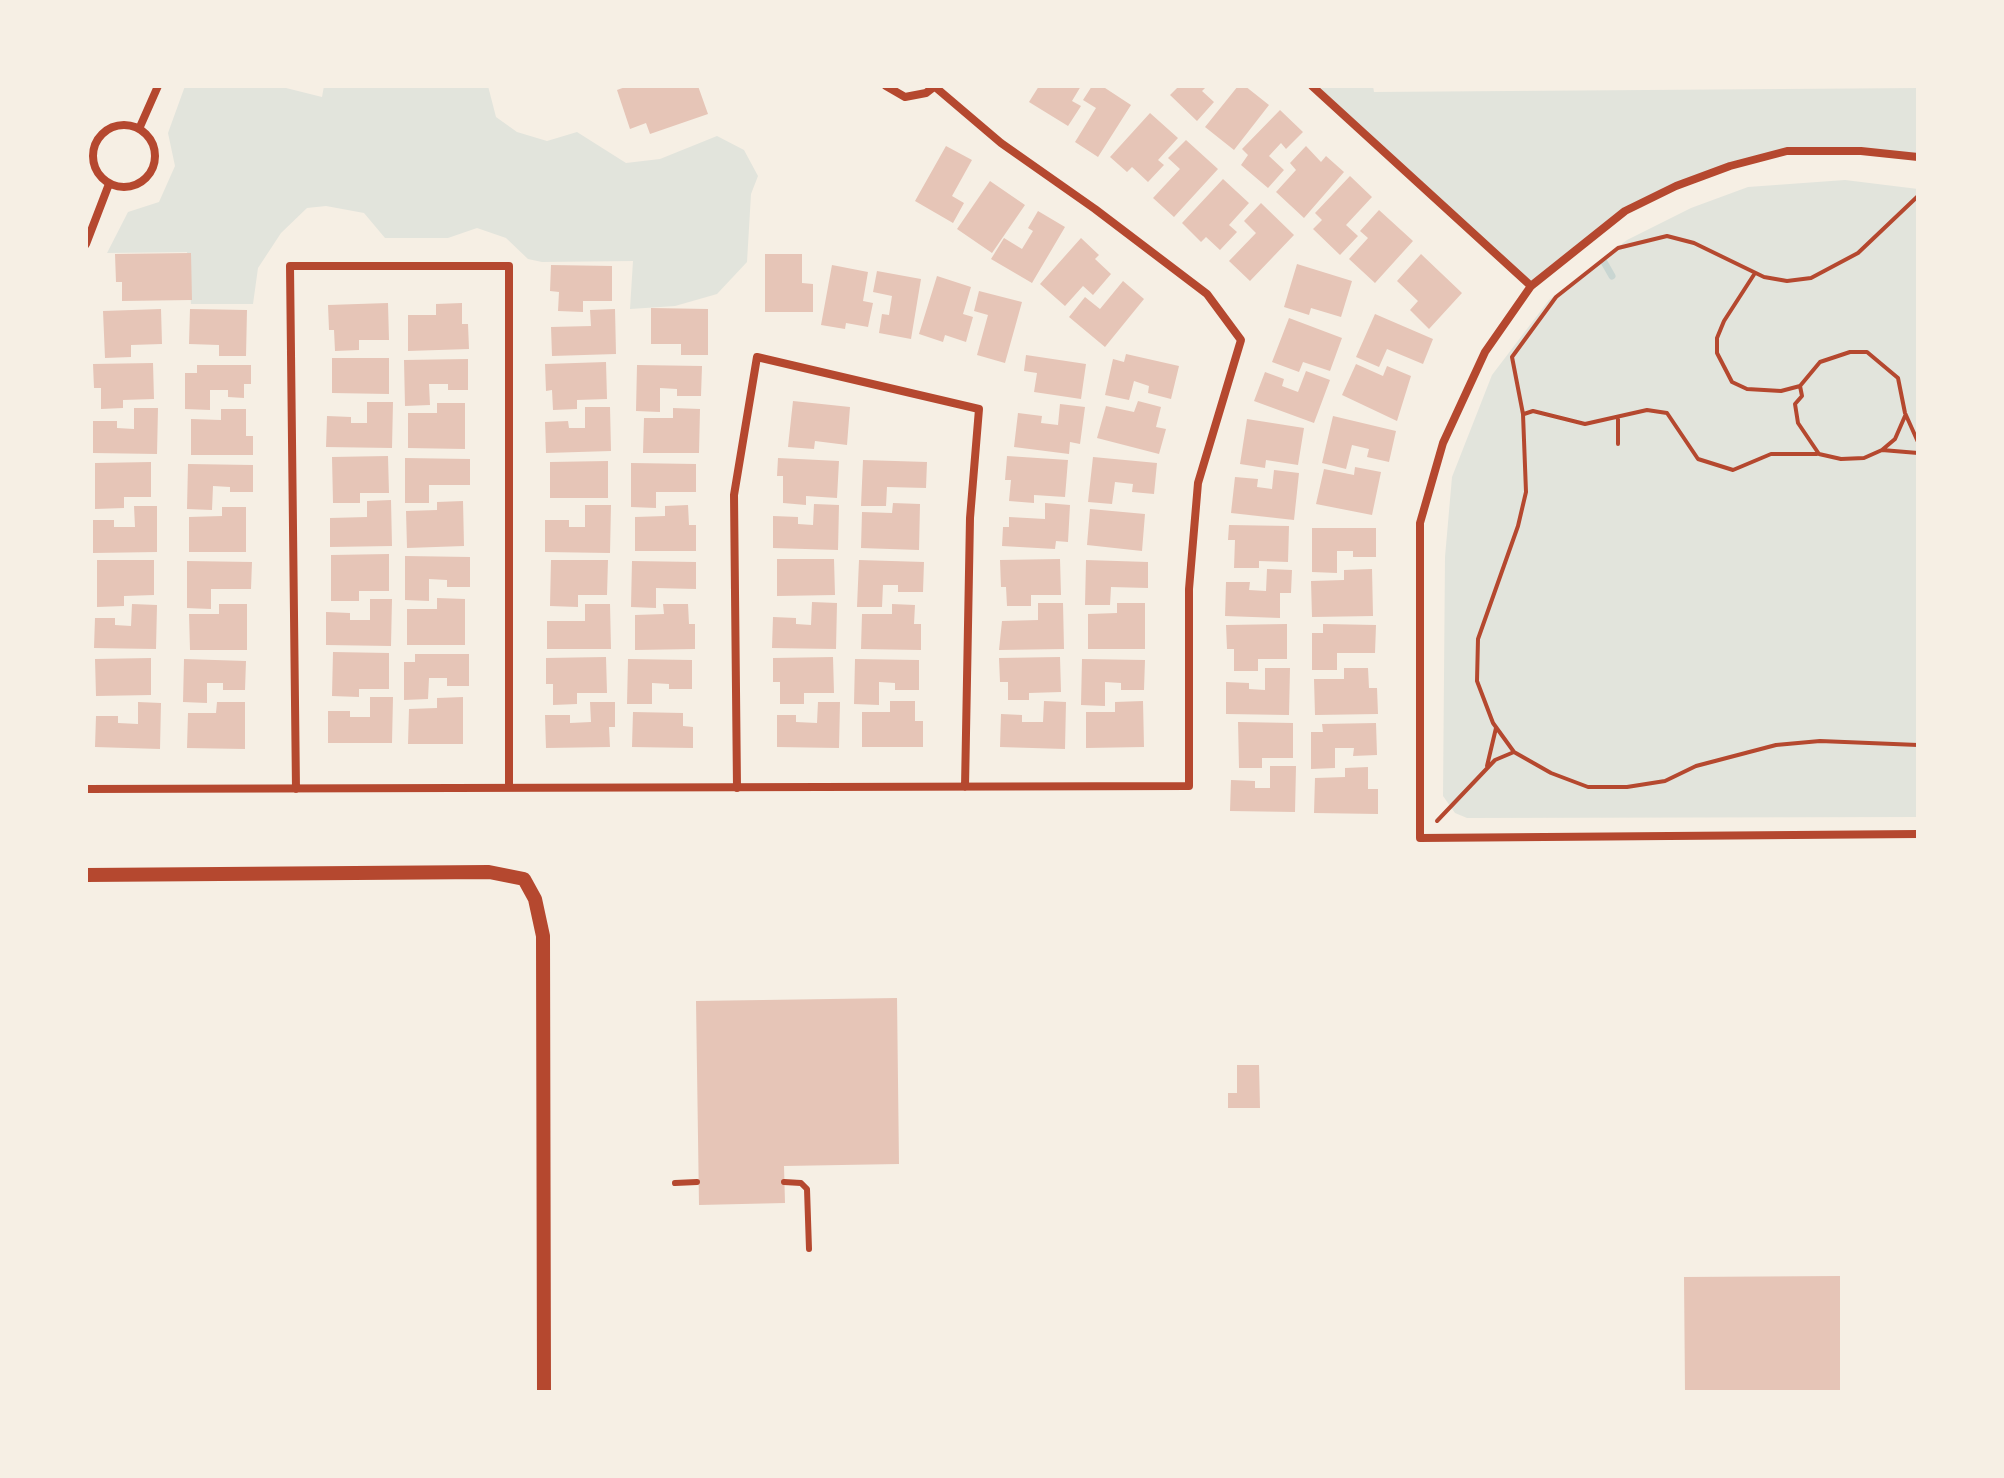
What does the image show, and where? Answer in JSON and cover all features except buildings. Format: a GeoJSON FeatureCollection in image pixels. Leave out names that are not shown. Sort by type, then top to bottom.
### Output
{"type":"FeatureCollection","features":[{"type":"Feature","properties":{"kind":"street"},"geometry":{"type":"LineString","coordinates":[[139,129],[158,86]]}},
{"type":"Feature","properties":{"kind":"street"},"geometry":{"type":"LineString","coordinates":[[86,789],[1189,786],[1189,589],[1198,483],[1241,340],[1207,294],[1001,143],[934,86],[926,93],[905,97],[886,86]]}},
{"type":"Feature","properties":{"kind":"street"},"geometry":{"type":"LineString","coordinates":[[1312,86],[1531,286]]}},
{"type":"Feature","properties":{"kind":"street"},"geometry":{"type":"LineString","coordinates":[[112,127],[139,129],[152,143],[155,152],[151,171],[137,184],[128,187],[109,184],[95,168],[90,146],[112,127]]}},
{"type":"Feature","properties":{"kind":"street"},"geometry":{"type":"LineString","coordinates":[[1918,157],[1861,151],[1787,151],[1730,166],[1676,186],[1625,211],[1531,286],[1479,365],[1443,443],[1420,523],[1420,838],[1918,834]]}},
{"type":"Feature","properties":{"kind":"street"},"geometry":{"type":"LineString","coordinates":[[86,244],[109,184]]}},
{"type":"Feature","properties":{"kind":"street"},"geometry":{"type":"LineString","coordinates":[[296,789],[290,266],[509,266],[509,788]]}},
{"type":"Feature","properties":{"kind":"street"},"geometry":{"type":"LineString","coordinates":[[737,788],[734,495],[757,357],[979,409],[970,518],[965,787]]}},
{"type":"Feature","properties":{"kind":"street"},"geometry":{"type":"LineString","coordinates":[[86,875],[489,872],[524,879],[535,899],[543,936],[544,1392]]}},
{"type":"Feature","properties":{"kind":"lane"},"geometry":{"type":"LineString","coordinates":[[675,1183],[697,1182]]}},
{"type":"Feature","properties":{"kind":"lane"},"geometry":{"type":"LineString","coordinates":[[784,1182],[801,1183],[807,1189],[809,1249]]}},
{"type":"Feature","properties":{"kind":"path"},"geometry":{"type":"LineString","coordinates":[[1918,196],[1858,253],[1811,278],[1787,281],[1755,273],[1694,243],[1667,236],[1618,248],[1556,297],[1512,357],[1523,414],[1526,492],[1518,526],[1478,639],[1477,681],[1496,728],[1514,752],[1551,773],[1588,787],[1627,787],[1665,781],[1696,766],[1776,745],[1820,741],[1918,745]]}},
{"type":"Feature","properties":{"kind":"path"},"geometry":{"type":"LineString","coordinates":[[1755,273],[1724,321],[1717,338],[1717,353],[1732,382],[1747,389],[1781,391],[1800,386],[1820,362],[1850,352],[1867,352],[1898,378],[1905,413],[1918,442]]}},
{"type":"Feature","properties":{"kind":"path"},"geometry":{"type":"LineString","coordinates":[[1800,386],[1802,396],[1795,404],[1798,423],[1819,454]]}},
{"type":"Feature","properties":{"kind":"path"},"geometry":{"type":"LineString","coordinates":[[1523,414],[1533,411],[1585,424],[1647,410],[1667,413],[1698,459],[1733,470],[1771,454],[1864,458],[1882,450],[1895,439],[1905,413]]}},
{"type":"Feature","properties":{"kind":"path"},"geometry":{"type":"LineString","coordinates":[[1618,418],[1618,444]]}},
{"type":"Feature","properties":{"kind":"path"},"geometry":{"type":"LineString","coordinates":[[1882,450],[1918,453]]}},
{"type":"Feature","properties":{"kind":"path"},"geometry":{"type":"LineString","coordinates":[[1487,769],[1496,728]]}},
{"type":"Feature","properties":{"kind":"path"},"geometry":{"type":"LineString","coordinates":[[1420,838],[1495,760],[1514,752]]}},
{"type":"Feature","properties":{"kind":"shaded area"},"geometry":{"type":"Polygon","coordinates":[[[185,86],[278,86],[322,97],[324,86],[488,86],[496,117],[517,132],[547,141],[577,132],[626,163],[660,159],[717,136],[744,150],[758,176],[751,194],[747,262],[717,294],[675,306],[630,309],[633,261],[542,262],[528,259],[506,238],[477,228],[448,238],[385,238],[364,213],[326,206],[307,208],[281,233],[258,268],[253,304],[191,304],[187,252],[107,253],[128,212],[159,202],[175,166],[168,133],[185,86]]]}},
{"type":"Feature","properties":{"kind":"shaded area"},"geometry":{"type":"Polygon","coordinates":[[[1312,86],[1373,86],[1374,92],[1918,88],[1918,157],[1787,151],[1730,166],[1625,211],[1531,286],[1312,86]]]}},
{"type":"Feature","properties":{"kind":"shaded area"},"geometry":{"type":"Polygon","coordinates":[[[1845,180],[1918,189],[1918,817],[1467,818],[1455,813],[1443,796],[1445,557],[1452,477],[1492,375],[1549,300],[1627,240],[1691,208],[1748,187],[1845,180]]]}},
{"type":"Feature","properties":{"kind":"waterway"},"geometry":{"type":"LineString","coordinates":[[1604,262],[1612,276]]}}]}
